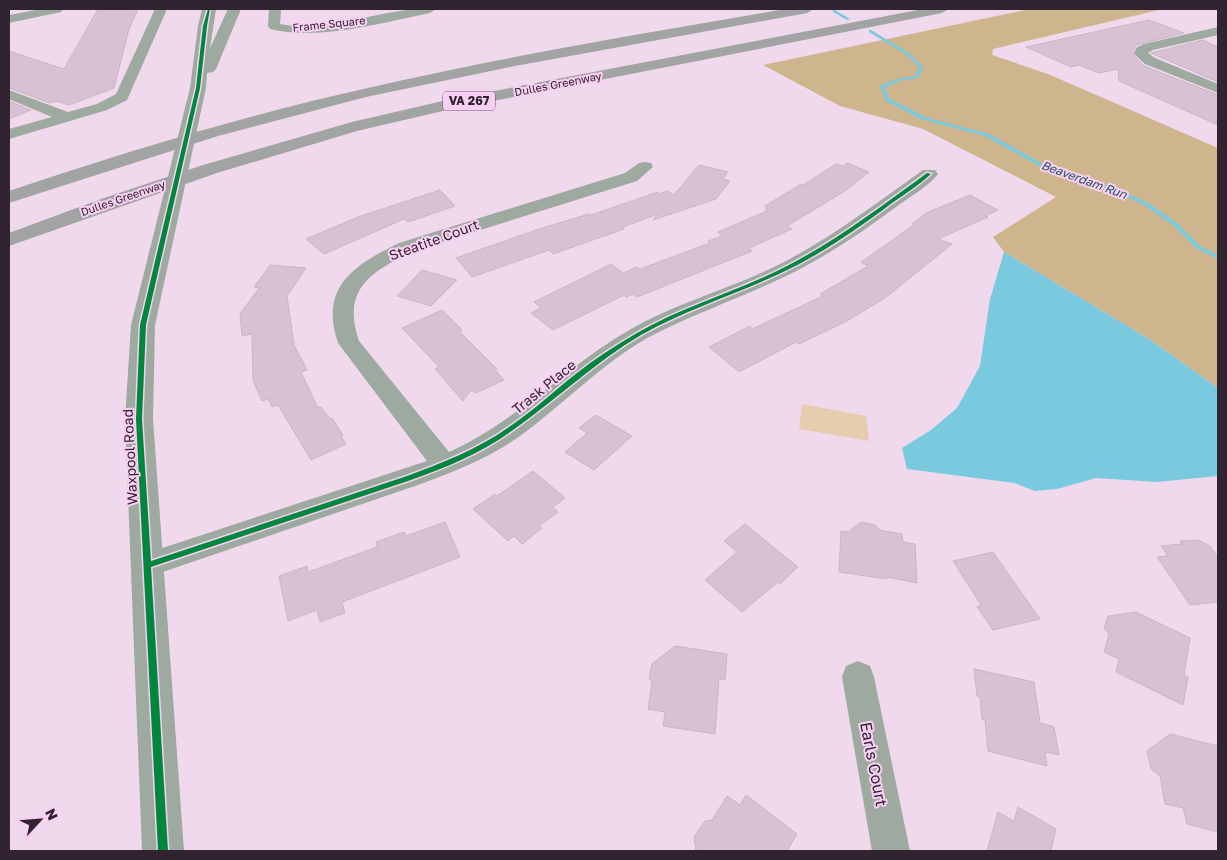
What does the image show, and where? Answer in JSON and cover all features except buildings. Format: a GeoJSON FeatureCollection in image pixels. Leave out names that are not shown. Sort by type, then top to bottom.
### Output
{"type":"FeatureCollection","features":[{"type":"Feature","properties":{"kind":"highway","name":"VA 267"},"geometry":{"type":"LineString","coordinates":[[9,197],[187,139],[332,100],[495,66],[807,9]]}},
{"type":"Feature","properties":{"kind":"highway","name":"Dulles Greenway"},"geometry":{"type":"LineString","coordinates":[[9,240],[108,203],[210,169],[352,127],[447,105],[942,9]]}},
{"type":"Feature","properties":{"kind":"street"},"geometry":{"type":"LineString","coordinates":[[9,19],[57,9]]}},
{"type":"Feature","properties":{"kind":"street"},"geometry":{"type":"LineString","coordinates":[[9,134],[102,107],[122,97],[161,9]]}},
{"type":"Feature","properties":{"kind":"street","name":"Waxpool Road"},"geometry":{"type":"LineString","coordinates":[[163,851],[140,419],[143,325],[198,88],[205,26],[209,9]]}},
{"type":"Feature","properties":{"kind":"street","name":"Waxpool Road"},"geometry":{"type":"LineString","coordinates":[[198,88],[217,51],[234,9]]}},
{"type":"Feature","properties":{"kind":"street","name":"Frame Square"},"geometry":{"type":"LineString","coordinates":[[275,9],[274,26],[286,29],[372,20],[430,9]]}},
{"type":"Feature","properties":{"kind":"street"},"geometry":{"type":"LineString","coordinates":[[364,9],[372,20]]}},
{"type":"Feature","properties":{"kind":"street"},"geometry":{"type":"LineString","coordinates":[[1218,31],[1149,47],[1142,50],[1141,54],[1150,61],[1218,89]]}},
{"type":"Feature","properties":{"kind":"street"},"geometry":{"type":"LineString","coordinates":[[9,94],[67,117]]}},
{"type":"Feature","properties":{"kind":"street","name":"Steatite Court"},"geometry":{"type":"LineString","coordinates":[[445,466],[349,343],[342,329],[340,312],[345,296],[354,282],[374,264],[406,247],[631,176],[645,167]]}},
{"type":"Feature","properties":{"kind":"street","name":"Trask Place"},"geometry":{"type":"LineString","coordinates":[[148,565],[445,466],[472,453],[511,429],[583,371],[620,345],[656,325],[800,262],[839,238],[929,174]]}},
{"type":"Feature","properties":{"kind":"street","name":"Earls Court"},"geometry":{"type":"LineString","coordinates":[[858,677],[891,851]]}},
{"type":"Feature","properties":{"kind":"shaded area"},"geometry":{"type":"Polygon","coordinates":[[[1030,9],[1163,9],[993,49],[992,55],[1048,74],[1218,148],[1218,388],[1149,339],[1004,252],[993,237],[1056,197],[923,129],[840,106],[763,65],[1030,9]]]}},
{"type":"Feature","properties":{"kind":"shaded area"},"geometry":{"type":"Polygon","coordinates":[[[802,404],[866,416],[869,441],[799,429],[802,404]]]}},
{"type":"Feature","properties":{"kind":"water"},"geometry":{"type":"Polygon","coordinates":[[[1004,252],[1149,339],[1218,388],[1218,476],[1157,482],[1096,478],[1057,489],[1035,491],[1014,483],[907,469],[902,448],[931,430],[957,408],[980,366],[990,299],[1004,252]]]}},
{"type":"Feature","properties":{"kind":"waterway","name":"Beaverdam Run"},"geometry":{"type":"LineString","coordinates":[[834,11],[848,19]]}},
{"type":"Feature","properties":{"kind":"waterway","name":"Beaverdam Run"},"geometry":{"type":"LineString","coordinates":[[870,31],[908,54],[921,67],[917,77],[898,80],[882,87],[888,100],[923,118],[987,135],[1041,165],[1119,191],[1146,204],[1175,224],[1198,247],[1218,257]]}},
{"type":"Feature","properties":{"kind":"cycle path"},"geometry":{"type":"LineString","coordinates":[[163,851],[139,419],[143,325],[198,88],[205,26],[209,9]]}},
{"type":"Feature","properties":{"kind":"cycle path"},"geometry":{"type":"LineString","coordinates":[[148,565],[409,478],[475,451],[511,429],[591,365],[640,333],[686,311],[756,283],[818,252],[929,174]]}}]}
